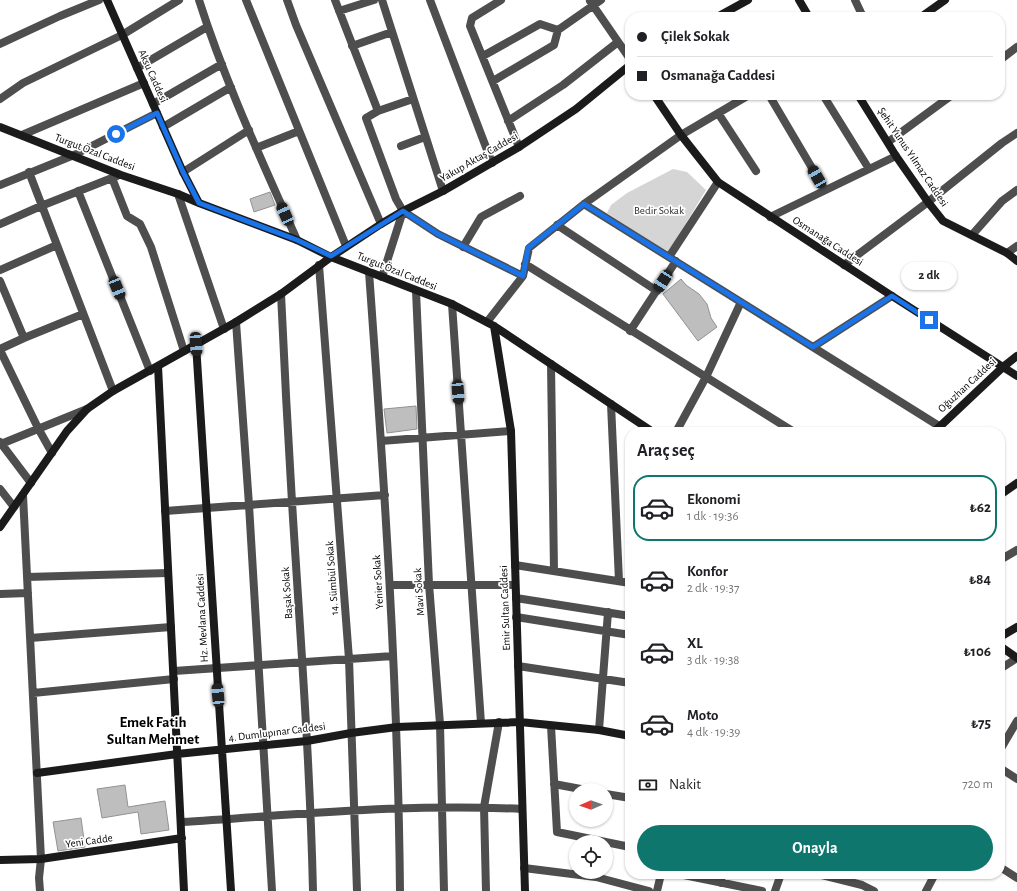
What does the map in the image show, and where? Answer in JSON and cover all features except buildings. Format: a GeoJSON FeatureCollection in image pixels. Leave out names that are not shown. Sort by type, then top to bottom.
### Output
{"type":"FeatureCollection","features":[{"type":"Feature","properties":{"kind":"street"},"geometry":{"type":"LineString","coordinates":[[0,44],[60,16],[99,0]]}},
{"type":"Feature","properties":{"kind":"street","name":"Aksu Caddesi"},"geometry":{"type":"LineString","coordinates":[[107,0],[183,172],[199,203]]}},
{"type":"Feature","properties":{"kind":"street"},"geometry":{"type":"LineString","coordinates":[[0,99],[23,83],[122,35],[179,0]]}},
{"type":"Feature","properties":{"kind":"street"},"geometry":{"type":"LineString","coordinates":[[199,0],[207,27],[248,130],[297,240]]}},
{"type":"Feature","properties":{"kind":"street"},"geometry":{"type":"LineString","coordinates":[[246,0],[346,246]]}},
{"type":"Feature","properties":{"kind":"street"},"geometry":{"type":"LineString","coordinates":[[287,0],[296,25],[381,224]]}},
{"type":"Feature","properties":{"kind":"street"},"geometry":{"type":"LineString","coordinates":[[335,0],[378,111]]}},
{"type":"Feature","properties":{"kind":"street"},"geometry":{"type":"LineString","coordinates":[[339,11],[374,0]]}},
{"type":"Feature","properties":{"kind":"street"},"geometry":{"type":"LineString","coordinates":[[382,0],[443,191]]}},
{"type":"Feature","properties":{"kind":"street"},"geometry":{"type":"LineString","coordinates":[[430,0],[492,163]]}},
{"type":"Feature","properties":{"kind":"street"},"geometry":{"type":"LineString","coordinates":[[501,0],[472,18],[470,26],[519,147]]}},
{"type":"Feature","properties":{"kind":"street"},"geometry":{"type":"LineString","coordinates":[[493,81],[554,45],[558,30],[591,3],[601,0]]}},
{"type":"Feature","properties":{"kind":"street"},"geometry":{"type":"LineString","coordinates":[[799,0],[807,12]]}},
{"type":"Feature","properties":{"kind":"street"},"geometry":{"type":"LineString","coordinates":[[855,0],[861,12]]}},
{"type":"Feature","properties":{"kind":"street"},"geometry":{"type":"LineString","coordinates":[[928,12],[946,0]]}},
{"type":"Feature","properties":{"kind":"street"},"geometry":{"type":"LineString","coordinates":[[726,12],[745,1]]}},
{"type":"Feature","properties":{"kind":"street"},"geometry":{"type":"LineString","coordinates":[[591,3],[625,52]]}},
{"type":"Feature","properties":{"kind":"street"},"geometry":{"type":"LineString","coordinates":[[483,56],[540,24],[558,30]]}},
{"type":"Feature","properties":{"kind":"street"},"geometry":{"type":"LineString","coordinates":[[137,68],[207,27]]}},
{"type":"Feature","properties":{"kind":"street"},"geometry":{"type":"LineString","coordinates":[[352,46],[392,32]]}},
{"type":"Feature","properties":{"kind":"street"},"geometry":{"type":"LineString","coordinates":[[508,121],[563,85],[618,42]]}},
{"type":"Feature","properties":{"kind":"street"},"geometry":{"type":"LineString","coordinates":[[1005,56],[1017,48]]}},
{"type":"Feature","properties":{"kind":"street"},"geometry":{"type":"LineString","coordinates":[[153,104],[222,64]]}},
{"type":"Feature","properties":{"kind":"street","name":"Yakup Aktaş Caddesi"},"geometry":{"type":"LineString","coordinates":[[0,527],[67,431],[87,409],[113,391],[236,322],[280,294],[331,256],[381,224],[443,191],[519,147],[576,109],[625,68]]}},
{"type":"Feature","properties":{"kind":"street"},"geometry":{"type":"LineString","coordinates":[[22,135],[144,83]]}},
{"type":"Feature","properties":{"kind":"street"},"geometry":{"type":"LineString","coordinates":[[163,127],[231,86]]}},
{"type":"Feature","properties":{"kind":"street"},"geometry":{"type":"LineString","coordinates":[[414,99],[378,111],[366,118],[396,199],[403,211],[438,234],[523,276]]}},
{"type":"Feature","properties":{"kind":"street","name":"Osmanağa Caddesi"},"geometry":{"type":"LineString","coordinates":[[657,100],[681,135],[718,182],[1017,376]]}},
{"type":"Feature","properties":{"kind":"street"},"geometry":{"type":"LineString","coordinates":[[491,324],[523,276],[528,248],[584,204],[681,135],[740,100]]}},
{"type":"Feature","properties":{"kind":"street"},"geometry":{"type":"LineString","coordinates":[[772,100],[825,190]]}},
{"type":"Feature","properties":{"kind":"street"},"geometry":{"type":"LineString","coordinates":[[826,100],[869,169]]}},
{"type":"Feature","properties":{"kind":"street","name":"Şehit Yunus Yılmaz Caddesi"},"geometry":{"type":"LineString","coordinates":[[861,100],[896,156],[943,221],[1007,253],[1017,261]]}},
{"type":"Feature","properties":{"kind":"street"},"geometry":{"type":"LineString","coordinates":[[888,142],[945,100]]}},
{"type":"Feature","properties":{"kind":"street"},"geometry":{"type":"LineString","coordinates":[[0,184],[74,155],[157,113]]}},
{"type":"Feature","properties":{"kind":"street"},"geometry":{"type":"LineString","coordinates":[[718,113],[756,171]]}},
{"type":"Feature","properties":{"kind":"street","name":"Turgut Özal Caddesi"},"geometry":{"type":"LineString","coordinates":[[2,129],[22,135],[297,240],[369,272],[452,304],[491,324],[646,427]]}},
{"type":"Feature","properties":{"kind":"street"},"geometry":{"type":"LineString","coordinates":[[183,172],[248,130]]}},
{"type":"Feature","properties":{"kind":"street"},"geometry":{"type":"LineString","coordinates":[[256,148],[299,131]]}},
{"type":"Feature","properties":{"kind":"street"},"geometry":{"type":"LineString","coordinates":[[844,265],[1017,133]]}},
{"type":"Feature","properties":{"kind":"street"},"geometry":{"type":"LineString","coordinates":[[401,146],[425,137]]}},
{"type":"Feature","properties":{"kind":"street"},"geometry":{"type":"LineString","coordinates":[[770,217],[896,156]]}},
{"type":"Feature","properties":{"kind":"street"},"geometry":{"type":"LineString","coordinates":[[29,172],[113,391]]}},
{"type":"Feature","properties":{"kind":"street"},"geometry":{"type":"LineString","coordinates":[[0,224],[121,174]]}},
{"type":"Feature","properties":{"kind":"street"},"geometry":{"type":"LineString","coordinates":[[112,178],[127,216],[140,224],[152,247],[184,351]]}},
{"type":"Feature","properties":{"kind":"street"},"geometry":{"type":"LineString","coordinates":[[630,331],[657,291],[673,259],[718,182]]}},
{"type":"Feature","properties":{"kind":"street"},"geometry":{"type":"LineString","coordinates":[[972,235],[1002,201],[1017,190]]}},
{"type":"Feature","properties":{"kind":"street"},"geometry":{"type":"LineString","coordinates":[[78,191],[150,371]]}},
{"type":"Feature","properties":{"kind":"street"},"geometry":{"type":"LineString","coordinates":[[178,194],[224,329]]}},
{"type":"Feature","properties":{"kind":"street"},"geometry":{"type":"LineString","coordinates":[[463,246],[481,217],[520,196]]}},
{"type":"Feature","properties":{"kind":"street"},"geometry":{"type":"LineString","coordinates":[[584,204],[813,347],[934,427]]}},
{"type":"Feature","properties":{"kind":"street"},"geometry":{"type":"LineString","coordinates":[[382,277],[403,211]]}},
{"type":"Feature","properties":{"kind":"street"},"geometry":{"type":"LineString","coordinates":[[557,225],[657,291]]}},
{"type":"Feature","properties":{"kind":"street"},"geometry":{"type":"LineString","coordinates":[[0,270],[57,245]]}},
{"type":"Feature","properties":{"kind":"street"},"geometry":{"type":"LineString","coordinates":[[1007,253],[1017,246]]}},
{"type":"Feature","properties":{"kind":"street"},"geometry":{"type":"LineString","coordinates":[[526,264],[630,331],[786,427]]}},
{"type":"Feature","properties":{"kind":"street","name":"14. Sümbül Sokak"},"geometry":{"type":"LineString","coordinates":[[319,265],[348,659],[357,891]]}},
{"type":"Feature","properties":{"kind":"street","name":"Yenier Sokak"},"geometry":{"type":"LineString","coordinates":[[369,272],[390,585],[397,727],[400,891]]}},
{"type":"Feature","properties":{"kind":"street"},"geometry":{"type":"LineString","coordinates":[[0,281],[24,338]]}},
{"type":"Feature","properties":{"kind":"street","name":"Mavi Sokak"},"geometry":{"type":"LineString","coordinates":[[416,291],[430,584],[440,724],[444,891]]}},
{"type":"Feature","properties":{"kind":"street","name":"Başak Sokak"},"geometry":{"type":"LineString","coordinates":[[280,294],[303,662],[311,813],[313,891]]}},
{"type":"Feature","properties":{"kind":"street"},"geometry":{"type":"LineString","coordinates":[[813,347],[892,296]]}},
{"type":"Feature","properties":{"kind":"street"},"geometry":{"type":"LineString","coordinates":[[679,427],[706,377],[741,302]]}},
{"type":"Feature","properties":{"kind":"street"},"geometry":{"type":"LineString","coordinates":[[452,304],[481,723]]}},
{"type":"Feature","properties":{"kind":"street"},"geometry":{"type":"LineString","coordinates":[[52,453],[38,428],[0,349],[83,314]]}},
{"type":"Feature","properties":{"kind":"street"},"geometry":{"type":"LineString","coordinates":[[236,322],[249,505],[272,891]]}},
{"type":"Feature","properties":{"kind":"street","name":"Emir Sultan Caddesi"},"geometry":{"type":"LineString","coordinates":[[491,324],[510,431],[525,891]]}},
{"type":"Feature","properties":{"kind":"street","name":"Hz. Mevlana Caddesi"},"geometry":{"type":"LineString","coordinates":[[196,344],[231,891]]}},
{"type":"Feature","properties":{"kind":"street","name":"Oğuzhan Caddesi"},"geometry":{"type":"LineString","coordinates":[[939,427],[1003,367],[1017,356]]}},
{"type":"Feature","properties":{"kind":"street"},"geometry":{"type":"LineString","coordinates":[[551,364],[554,571]]}},
{"type":"Feature","properties":{"kind":"street"},"geometry":{"type":"LineString","coordinates":[[158,366],[184,891]]}},
{"type":"Feature","properties":{"kind":"street"},"geometry":{"type":"LineString","coordinates":[[612,404],[619,582]]}},
{"type":"Feature","properties":{"kind":"street"},"geometry":{"type":"LineString","coordinates":[[31,483],[1,443],[87,409]]}},
{"type":"Feature","properties":{"kind":"street"},"geometry":{"type":"LineString","coordinates":[[381,441],[510,431]]}},
{"type":"Feature","properties":{"kind":"street"},"geometry":{"type":"LineString","coordinates":[[1005,491],[1017,483]]}},
{"type":"Feature","properties":{"kind":"street"},"geometry":{"type":"LineString","coordinates":[[0,490],[14,507]]}},
{"type":"Feature","properties":{"kind":"street"},"geometry":{"type":"LineString","coordinates":[[23,495],[41,859],[39,878],[40,891]]}},
{"type":"Feature","properties":{"kind":"street"},"geometry":{"type":"LineString","coordinates":[[165,511],[385,495]]}},
{"type":"Feature","properties":{"kind":"street"},"geometry":{"type":"LineString","coordinates":[[1005,557],[1017,550]]}},
{"type":"Feature","properties":{"kind":"street"},"geometry":{"type":"LineString","coordinates":[[515,565],[625,583]]}},
{"type":"Feature","properties":{"kind":"street"},"geometry":{"type":"LineString","coordinates":[[27,577],[168,573]]}},
{"type":"Feature","properties":{"kind":"street"},"geometry":{"type":"LineString","coordinates":[[390,585],[515,585]]}},
{"type":"Feature","properties":{"kind":"street"},"geometry":{"type":"LineString","coordinates":[[0,594],[28,593]]}},
{"type":"Feature","properties":{"kind":"street"},"geometry":{"type":"LineString","coordinates":[[516,598],[625,615]]}},
{"type":"Feature","properties":{"kind":"street"},"geometry":{"type":"LineString","coordinates":[[599,730],[608,612]]}},
{"type":"Feature","properties":{"kind":"street"},"geometry":{"type":"LineString","coordinates":[[516,617],[625,634]]}},
{"type":"Feature","properties":{"kind":"street"},"geometry":{"type":"LineString","coordinates":[[30,638],[171,627]]}},
{"type":"Feature","properties":{"kind":"street"},"geometry":{"type":"LineString","coordinates":[[1005,634],[1017,627]]}},
{"type":"Feature","properties":{"kind":"street"},"geometry":{"type":"LineString","coordinates":[[1005,650],[1017,658],[1005,666]]}},
{"type":"Feature","properties":{"kind":"street"},"geometry":{"type":"LineString","coordinates":[[33,693],[174,675],[216,668],[393,656]]}},
{"type":"Feature","properties":{"kind":"street"},"geometry":{"type":"LineString","coordinates":[[518,666],[625,682]]}},
{"type":"Feature","properties":{"kind":"street"},"geometry":{"type":"LineString","coordinates":[[1005,741],[1017,721]]}},
{"type":"Feature","properties":{"kind":"street"},"geometry":{"type":"LineString","coordinates":[[486,891],[484,807],[499,722]]}},
{"type":"Feature","properties":{"kind":"street","name":"4. Dumlupınar Caddesi"},"geometry":{"type":"LineString","coordinates":[[37,773],[177,754],[307,741],[397,727],[440,724],[520,722],[599,730],[625,735]]}},
{"type":"Feature","properties":{"kind":"street"},"geometry":{"type":"LineString","coordinates":[[552,726],[557,832],[625,846]]}},
{"type":"Feature","properties":{"kind":"street"},"geometry":{"type":"LineString","coordinates":[[1005,771],[1017,779]]}},
{"type":"Feature","properties":{"kind":"street"},"geometry":{"type":"LineString","coordinates":[[554,784],[569,787]]}},
{"type":"Feature","properties":{"kind":"street"},"geometry":{"type":"LineString","coordinates":[[613,795],[625,797]]}},
{"type":"Feature","properties":{"kind":"street"},"geometry":{"type":"LineString","coordinates":[[181,822],[399,807],[484,807],[522,809]]}},
{"type":"Feature","properties":{"kind":"street","name":"Yeni Cadde"},"geometry":{"type":"LineString","coordinates":[[0,860],[41,859],[182,838]]}},
{"type":"Feature","properties":{"kind":"street"},"geometry":{"type":"LineString","coordinates":[[524,868],[596,877],[648,891]]}},
{"type":"Feature","properties":{"kind":"street"},"geometry":{"type":"LineString","coordinates":[[1005,870],[1017,878]]}},
{"type":"Feature","properties":{"kind":"street"},"geometry":{"type":"LineString","coordinates":[[657,891],[660,879]]}},
{"type":"Feature","properties":{"kind":"street"},"geometry":{"type":"LineString","coordinates":[[702,879],[762,891]]}},
{"type":"Feature","properties":{"kind":"street"},"geometry":{"type":"LineString","coordinates":[[721,879],[721,883]]}},
{"type":"Feature","properties":{"kind":"street"},"geometry":{"type":"LineString","coordinates":[[776,891],[780,879]]}},
{"type":"Feature","properties":{"kind":"street"},"geometry":{"type":"LineString","coordinates":[[838,879],[862,885],[874,891]]}},
{"type":"Feature","properties":{"kind":"street"},"geometry":{"type":"LineString","coordinates":[[926,891],[932,879]]}},
{"type":"Feature","properties":{"kind":"green space","name":"Bedir Sokak"},"geometry":{"type":"Polygon","coordinates":[[[673,169],[687,172],[706,190],[668,253],[607,213],[611,205],[627,193],[673,169]]]}},
{"type":"Feature","properties":{"kind":"district","name":"Emek Fatih Sultan Mehmet"},"geometry":{"type":"Point","coordinates":[153,730]}},
{"type":"Feature","properties":{"kind":"route"},"geometry":{"type":"LineString","coordinates":[[116,134],[157,113],[183,172],[199,203],[297,240],[331,256],[403,211],[438,234],[523,276],[528,248],[584,204],[813,347],[892,296],[929,320]]}}]}
